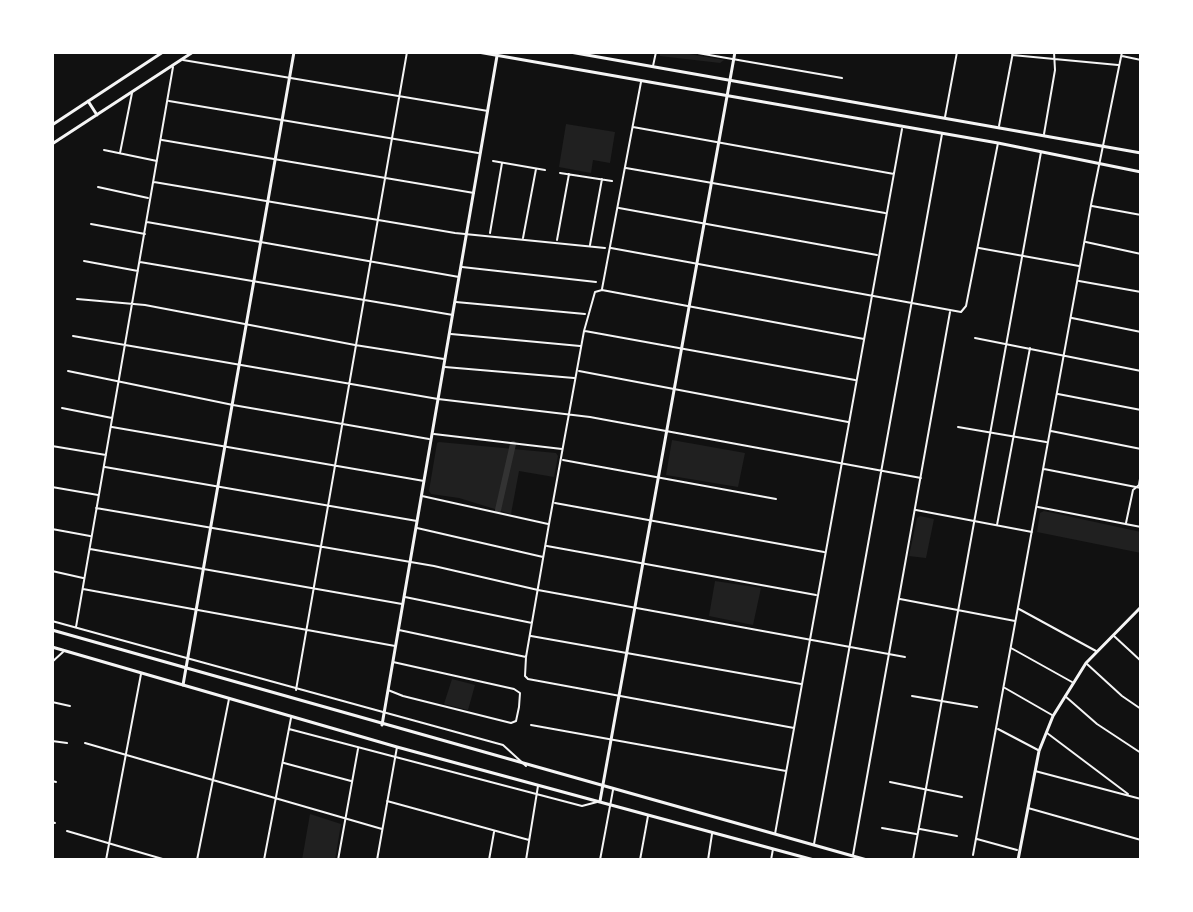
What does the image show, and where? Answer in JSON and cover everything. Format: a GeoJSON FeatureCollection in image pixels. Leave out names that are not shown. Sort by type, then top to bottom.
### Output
{"type":"FeatureCollection","features":[{"type":"Feature","properties":{"kind":"main road"},"geometry":{"type":"LineString","coordinates":[[52,125],[163,52]]}},
{"type":"Feature","properties":{"kind":"main road"},"geometry":{"type":"LineString","coordinates":[[52,144],[193,52]]}},
{"type":"Feature","properties":{"kind":"main road"},"geometry":{"type":"LineString","coordinates":[[183,685],[294,52]]}},
{"type":"Feature","properties":{"kind":"main road"},"geometry":{"type":"LineString","coordinates":[[478,52],[998,143],[1141,172]]}},
{"type":"Feature","properties":{"kind":"main road"},"geometry":{"type":"LineString","coordinates":[[570,52],[1141,153]]}},
{"type":"Feature","properties":{"kind":"main road"},"geometry":{"type":"LineString","coordinates":[[600,801],[735,52]]}},
{"type":"Feature","properties":{"kind":"main road"},"geometry":{"type":"LineString","coordinates":[[382,725],[497,56]]}},
{"type":"Feature","properties":{"kind":"main road"},"geometry":{"type":"LineString","coordinates":[[88,101],[97,115]]}},
{"type":"Feature","properties":{"kind":"main road"},"geometry":{"type":"LineString","coordinates":[[1018,860],[1034,771],[1053,716],[1086,663],[1141,608]]}},
{"type":"Feature","properties":{"kind":"main road"},"geometry":{"type":"LineString","coordinates":[[52,630],[867,860]]}},
{"type":"Feature","properties":{"kind":"main road"},"geometry":{"type":"LineString","coordinates":[[52,647],[397,747],[812,860]]}},
{"type":"Feature","properties":{"kind":"street"},"geometry":{"type":"LineString","coordinates":[[296,690],[407,52]]}},
{"type":"Feature","properties":{"kind":"street"},"geometry":{"type":"LineString","coordinates":[[653,66],[656,52]]}},
{"type":"Feature","properties":{"kind":"street"},"geometry":{"type":"LineString","coordinates":[[692,52],[842,78]]}},
{"type":"Feature","properties":{"kind":"street"},"geometry":{"type":"LineString","coordinates":[[945,118],[957,52]]}},
{"type":"Feature","properties":{"kind":"street"},"geometry":{"type":"LineString","coordinates":[[1044,135],[1054,52]]}},
{"type":"Feature","properties":{"kind":"street"},"geometry":{"type":"LineString","coordinates":[[998,127],[1013,53],[1118,65]]}},
{"type":"Feature","properties":{"kind":"street"},"geometry":{"type":"LineString","coordinates":[[973,855],[1118,65],[1122,54],[1141,60]]}},
{"type":"Feature","properties":{"kind":"street"},"geometry":{"type":"LineString","coordinates":[[181,60],[488,111]]}},
{"type":"Feature","properties":{"kind":"street"},"geometry":{"type":"LineString","coordinates":[[76,627],[173,66]]}},
{"type":"Feature","properties":{"kind":"street"},"geometry":{"type":"LineString","coordinates":[[602,290],[641,82]]}},
{"type":"Feature","properties":{"kind":"street"},"geometry":{"type":"LineString","coordinates":[[120,153],[132,92]]}},
{"type":"Feature","properties":{"kind":"street"},"geometry":{"type":"LineString","coordinates":[[168,100],[480,153]]}},
{"type":"Feature","properties":{"kind":"street"},"geometry":{"type":"LineString","coordinates":[[633,127],[894,174]]}},
{"type":"Feature","properties":{"kind":"street"},"geometry":{"type":"LineString","coordinates":[[775,834],[902,127]]}},
{"type":"Feature","properties":{"kind":"street"},"geometry":{"type":"LineString","coordinates":[[814,845],[942,134]]}},
{"type":"Feature","properties":{"kind":"street"},"geometry":{"type":"LineString","coordinates":[[160,140],[474,193]]}},
{"type":"Feature","properties":{"kind":"street"},"geometry":{"type":"LineString","coordinates":[[611,248],[871,298],[961,312],[966,306],[998,143]]}},
{"type":"Feature","properties":{"kind":"street"},"geometry":{"type":"LineString","coordinates":[[104,150],[157,161]]}},
{"type":"Feature","properties":{"kind":"street"},"geometry":{"type":"LineString","coordinates":[[913,860],[1041,151]]}},
{"type":"Feature","properties":{"kind":"street"},"geometry":{"type":"LineString","coordinates":[[493,161],[545,170]]}},
{"type":"Feature","properties":{"kind":"street"},"geometry":{"type":"LineString","coordinates":[[490,235],[502,163]]}},
{"type":"Feature","properties":{"kind":"street"},"geometry":{"type":"LineString","coordinates":[[626,168],[887,214]]}},
{"type":"Feature","properties":{"kind":"street"},"geometry":{"type":"LineString","coordinates":[[523,238],[536,169]]}},
{"type":"Feature","properties":{"kind":"street"},"geometry":{"type":"LineString","coordinates":[[560,173],[612,181]]}},
{"type":"Feature","properties":{"kind":"street"},"geometry":{"type":"LineString","coordinates":[[557,241],[569,174]]}},
{"type":"Feature","properties":{"kind":"street"},"geometry":{"type":"LineString","coordinates":[[590,245],[602,179]]}},
{"type":"Feature","properties":{"kind":"street"},"geometry":{"type":"LineString","coordinates":[[153,181],[466,235],[557,241],[605,248]]}},
{"type":"Feature","properties":{"kind":"street"},"geometry":{"type":"LineString","coordinates":[[98,187],[150,198]]}},
{"type":"Feature","properties":{"kind":"street"},"geometry":{"type":"LineString","coordinates":[[1091,205],[1141,215]]}},
{"type":"Feature","properties":{"kind":"street"},"geometry":{"type":"LineString","coordinates":[[619,208],[879,255]]}},
{"type":"Feature","properties":{"kind":"street"},"geometry":{"type":"LineString","coordinates":[[146,222],[459,277]]}},
{"type":"Feature","properties":{"kind":"street"},"geometry":{"type":"LineString","coordinates":[[91,224],[145,234]]}},
{"type":"Feature","properties":{"kind":"street"},"geometry":{"type":"LineString","coordinates":[[1085,242],[1141,254]]}},
{"type":"Feature","properties":{"kind":"street"},"geometry":{"type":"LineString","coordinates":[[978,248],[1080,266]]}},
{"type":"Feature","properties":{"kind":"street"},"geometry":{"type":"LineString","coordinates":[[84,261],[138,271]]}},
{"type":"Feature","properties":{"kind":"street"},"geometry":{"type":"LineString","coordinates":[[139,262],[453,315]]}},
{"type":"Feature","properties":{"kind":"street"},"geometry":{"type":"LineString","coordinates":[[461,267],[596,282]]}},
{"type":"Feature","properties":{"kind":"street"},"geometry":{"type":"LineString","coordinates":[[1078,280],[1141,292]]}},
{"type":"Feature","properties":{"kind":"street"},"geometry":{"type":"LineString","coordinates":[[794,728],[530,680],[525,673],[581,346],[595,292],[602,290],[864,339]]}},
{"type":"Feature","properties":{"kind":"street"},"geometry":{"type":"LineString","coordinates":[[77,299],[132,304],[445,359]]}},
{"type":"Feature","properties":{"kind":"street"},"geometry":{"type":"LineString","coordinates":[[455,302],[588,314]]}},
{"type":"Feature","properties":{"kind":"street"},"geometry":{"type":"LineString","coordinates":[[853,856],[950,312]]}},
{"type":"Feature","properties":{"kind":"street"},"geometry":{"type":"LineString","coordinates":[[1071,318],[1141,332]]}},
{"type":"Feature","properties":{"kind":"street"},"geometry":{"type":"LineString","coordinates":[[584,331],[857,380]]}},
{"type":"Feature","properties":{"kind":"street"},"geometry":{"type":"LineString","coordinates":[[449,334],[581,346]]}},
{"type":"Feature","properties":{"kind":"street"},"geometry":{"type":"LineString","coordinates":[[73,336],[438,399],[570,413],[921,478]]}},
{"type":"Feature","properties":{"kind":"street"},"geometry":{"type":"LineString","coordinates":[[975,338],[1141,371]]}},
{"type":"Feature","properties":{"kind":"street"},"geometry":{"type":"LineString","coordinates":[[997,525],[1030,348]]}},
{"type":"Feature","properties":{"kind":"street"},"geometry":{"type":"LineString","coordinates":[[444,367],[576,378]]}},
{"type":"Feature","properties":{"kind":"street"},"geometry":{"type":"LineString","coordinates":[[68,371],[341,424],[563,450]]}},
{"type":"Feature","properties":{"kind":"street"},"geometry":{"type":"LineString","coordinates":[[578,371],[849,422]]}},
{"type":"Feature","properties":{"kind":"street"},"geometry":{"type":"LineString","coordinates":[[1057,394],[1141,410]]}},
{"type":"Feature","properties":{"kind":"street"},"geometry":{"type":"LineString","coordinates":[[62,408],[112,418]]}},
{"type":"Feature","properties":{"kind":"street"},"geometry":{"type":"LineString","coordinates":[[110,426],[424,481]]}},
{"type":"Feature","properties":{"kind":"street"},"geometry":{"type":"LineString","coordinates":[[958,427],[1047,442]]}},
{"type":"Feature","properties":{"kind":"street"},"geometry":{"type":"LineString","coordinates":[[1050,431],[1141,449]]}},
{"type":"Feature","properties":{"kind":"street"},"geometry":{"type":"LineString","coordinates":[[52,446],[106,455]]}},
{"type":"Feature","properties":{"kind":"street"},"geometry":{"type":"LineString","coordinates":[[562,459],[776,499]]}},
{"type":"Feature","properties":{"kind":"street"},"geometry":{"type":"LineString","coordinates":[[104,466],[417,521]]}},
{"type":"Feature","properties":{"kind":"street"},"geometry":{"type":"LineString","coordinates":[[1043,469],[1141,488]]}},
{"type":"Feature","properties":{"kind":"street"},"geometry":{"type":"LineString","coordinates":[[1126,523],[1133,490],[1141,473]]}},
{"type":"Feature","properties":{"kind":"street"},"geometry":{"type":"LineString","coordinates":[[52,487],[99,495]]}},
{"type":"Feature","properties":{"kind":"street"},"geometry":{"type":"LineString","coordinates":[[421,496],[549,524]]}},
{"type":"Feature","properties":{"kind":"street"},"geometry":{"type":"LineString","coordinates":[[554,502],[826,552]]}},
{"type":"Feature","properties":{"kind":"street"},"geometry":{"type":"LineString","coordinates":[[1036,507],[1141,527]]}},
{"type":"Feature","properties":{"kind":"street"},"geometry":{"type":"LineString","coordinates":[[96,508],[409,562],[538,590],[905,657]]}},
{"type":"Feature","properties":{"kind":"street"},"geometry":{"type":"LineString","coordinates":[[915,509],[1032,532]]}},
{"type":"Feature","properties":{"kind":"street"},"geometry":{"type":"LineString","coordinates":[[416,528],[544,558]]}},
{"type":"Feature","properties":{"kind":"street"},"geometry":{"type":"LineString","coordinates":[[52,529],[91,537]]}},
{"type":"Feature","properties":{"kind":"street"},"geometry":{"type":"LineString","coordinates":[[546,546],[818,595]]}},
{"type":"Feature","properties":{"kind":"street"},"geometry":{"type":"LineString","coordinates":[[89,548],[402,604]]}},
{"type":"Feature","properties":{"kind":"street"},"geometry":{"type":"LineString","coordinates":[[52,571],[84,578]]}},
{"type":"Feature","properties":{"kind":"street"},"geometry":{"type":"LineString","coordinates":[[82,589],[395,646]]}},
{"type":"Feature","properties":{"kind":"street"},"geometry":{"type":"LineString","coordinates":[[404,597],[532,623]]}},
{"type":"Feature","properties":{"kind":"street"},"geometry":{"type":"LineString","coordinates":[[899,599],[1015,621]]}},
{"type":"Feature","properties":{"kind":"street"},"geometry":{"type":"LineString","coordinates":[[1018,608],[1096,651]]}},
{"type":"Feature","properties":{"kind":"street"},"geometry":{"type":"LineString","coordinates":[[52,621],[503,745],[526,766]]}},
{"type":"Feature","properties":{"kind":"street"},"geometry":{"type":"LineString","coordinates":[[398,629],[526,657]]}},
{"type":"Feature","properties":{"kind":"street"},"geometry":{"type":"LineString","coordinates":[[530,635],[802,685]]}},
{"type":"Feature","properties":{"kind":"street"},"geometry":{"type":"LineString","coordinates":[[1113,635],[1141,661]]}},
{"type":"Feature","properties":{"kind":"street"},"geometry":{"type":"LineString","coordinates":[[1011,648],[1072,682]]}},
{"type":"Feature","properties":{"kind":"street"},"geometry":{"type":"LineString","coordinates":[[52,662],[64,651]]}},
{"type":"Feature","properties":{"kind":"street"},"geometry":{"type":"LineString","coordinates":[[387,690],[511,723],[516,721],[521,697],[519,691],[392,662]]}},
{"type":"Feature","properties":{"kind":"street"},"geometry":{"type":"LineString","coordinates":[[1086,663],[1141,709]]}},
{"type":"Feature","properties":{"kind":"street"},"geometry":{"type":"LineString","coordinates":[[106,860],[141,672]]}},
{"type":"Feature","properties":{"kind":"street"},"geometry":{"type":"LineString","coordinates":[[1004,688],[1053,716]]}},
{"type":"Feature","properties":{"kind":"street"},"geometry":{"type":"LineString","coordinates":[[1064,695],[1097,724],[1141,753]]}},
{"type":"Feature","properties":{"kind":"street"},"geometry":{"type":"LineString","coordinates":[[912,696],[977,707]]}},
{"type":"Feature","properties":{"kind":"street"},"geometry":{"type":"LineString","coordinates":[[197,860],[229,698]]}},
{"type":"Feature","properties":{"kind":"street"},"geometry":{"type":"LineString","coordinates":[[52,702],[70,706]]}},
{"type":"Feature","properties":{"kind":"street"},"geometry":{"type":"LineString","coordinates":[[264,860],[292,717]]}},
{"type":"Feature","properties":{"kind":"street"},"geometry":{"type":"LineString","coordinates":[[531,725],[786,771]]}},
{"type":"Feature","properties":{"kind":"street"},"geometry":{"type":"LineString","coordinates":[[997,728],[1039,751]]}},
{"type":"Feature","properties":{"kind":"street"},"geometry":{"type":"LineString","coordinates":[[289,729],[586,807],[600,801]]}},
{"type":"Feature","properties":{"kind":"street"},"geometry":{"type":"LineString","coordinates":[[1046,732],[1132,797]]}},
{"type":"Feature","properties":{"kind":"street"},"geometry":{"type":"LineString","coordinates":[[52,741],[67,743]]}},
{"type":"Feature","properties":{"kind":"street"},"geometry":{"type":"LineString","coordinates":[[85,743],[382,829]]}},
{"type":"Feature","properties":{"kind":"street"},"geometry":{"type":"LineString","coordinates":[[377,860],[397,747]]}},
{"type":"Feature","properties":{"kind":"street"},"geometry":{"type":"LineString","coordinates":[[338,860],[359,748]]}},
{"type":"Feature","properties":{"kind":"street"},"geometry":{"type":"LineString","coordinates":[[282,762],[353,782]]}},
{"type":"Feature","properties":{"kind":"street"},"geometry":{"type":"LineString","coordinates":[[1034,771],[1141,799]]}},
{"type":"Feature","properties":{"kind":"street"},"geometry":{"type":"LineString","coordinates":[[890,782],[962,797]]}},
{"type":"Feature","properties":{"kind":"street"},"geometry":{"type":"LineString","coordinates":[[526,860],[538,786]]}},
{"type":"Feature","properties":{"kind":"street"},"geometry":{"type":"LineString","coordinates":[[600,860],[613,790]]}},
{"type":"Feature","properties":{"kind":"street"},"geometry":{"type":"LineString","coordinates":[[387,801],[529,840]]}},
{"type":"Feature","properties":{"kind":"street"},"geometry":{"type":"LineString","coordinates":[[1027,808],[1141,840]]}},
{"type":"Feature","properties":{"kind":"street"},"geometry":{"type":"LineString","coordinates":[[640,860],[648,814]]}},
{"type":"Feature","properties":{"kind":"street"},"geometry":{"type":"LineString","coordinates":[[882,828],[918,835]]}},
{"type":"Feature","properties":{"kind":"street"},"geometry":{"type":"LineString","coordinates":[[919,829],[957,836]]}},
{"type":"Feature","properties":{"kind":"street"},"geometry":{"type":"LineString","coordinates":[[67,831],[166,860]]}},
{"type":"Feature","properties":{"kind":"street"},"geometry":{"type":"LineString","coordinates":[[489,860],[494,831]]}},
{"type":"Feature","properties":{"kind":"street"},"geometry":{"type":"LineString","coordinates":[[708,860],[713,832]]}},
{"type":"Feature","properties":{"kind":"street"},"geometry":{"type":"LineString","coordinates":[[976,838],[1019,850]]}},
{"type":"Feature","properties":{"kind":"street"},"geometry":{"type":"LineString","coordinates":[[771,860],[773,849]]}},
{"type":"Feature","properties":{"kind":"shaded area"},"geometry":{"type":"Polygon","coordinates":[[[660,52],[724,60],[720,63],[660,56],[660,52]]]}},
{"type":"Feature","properties":{"kind":"shaded area"},"geometry":{"type":"Polygon","coordinates":[[[566,124],[615,132],[610,163],[593,160],[591,173],[559,167],[566,124]]]}},
{"type":"Feature","properties":{"kind":"shaded area"},"geometry":{"type":"Polygon","coordinates":[[[672,440],[745,453],[738,487],[666,475],[672,440]]]}},
{"type":"Feature","properties":{"kind":"shaded area"},"geometry":{"type":"Polygon","coordinates":[[[439,442],[556,453],[554,477],[519,471],[511,514],[459,498],[431,494],[429,491],[439,442]]]}},
{"type":"Feature","properties":{"kind":"shaded area"},"geometry":{"type":"Polygon","coordinates":[[[1044,511],[1141,532],[1141,553],[1037,532],[1040,513],[1044,511]]]}},
{"type":"Feature","properties":{"kind":"shaded area"},"geometry":{"type":"Polygon","coordinates":[[[920,516],[934,519],[926,558],[909,556],[920,516]]]}},
{"type":"Feature","properties":{"kind":"shaded area"},"geometry":{"type":"Polygon","coordinates":[[[715,581],[761,588],[753,625],[709,616],[715,581]]]}},
{"type":"Feature","properties":{"kind":"shaded area"},"geometry":{"type":"Polygon","coordinates":[[[452,679],[475,685],[468,710],[444,704],[452,679]]]}},
{"type":"Feature","properties":{"kind":"shaded area"},"geometry":{"type":"Polygon","coordinates":[[[310,814],[341,824],[335,860],[302,860],[310,814]]]}},
{"type":"Feature","properties":{"kind":"waterway"},"geometry":{"type":"LineString","coordinates":[[498,510],[513,444]]}}]}
